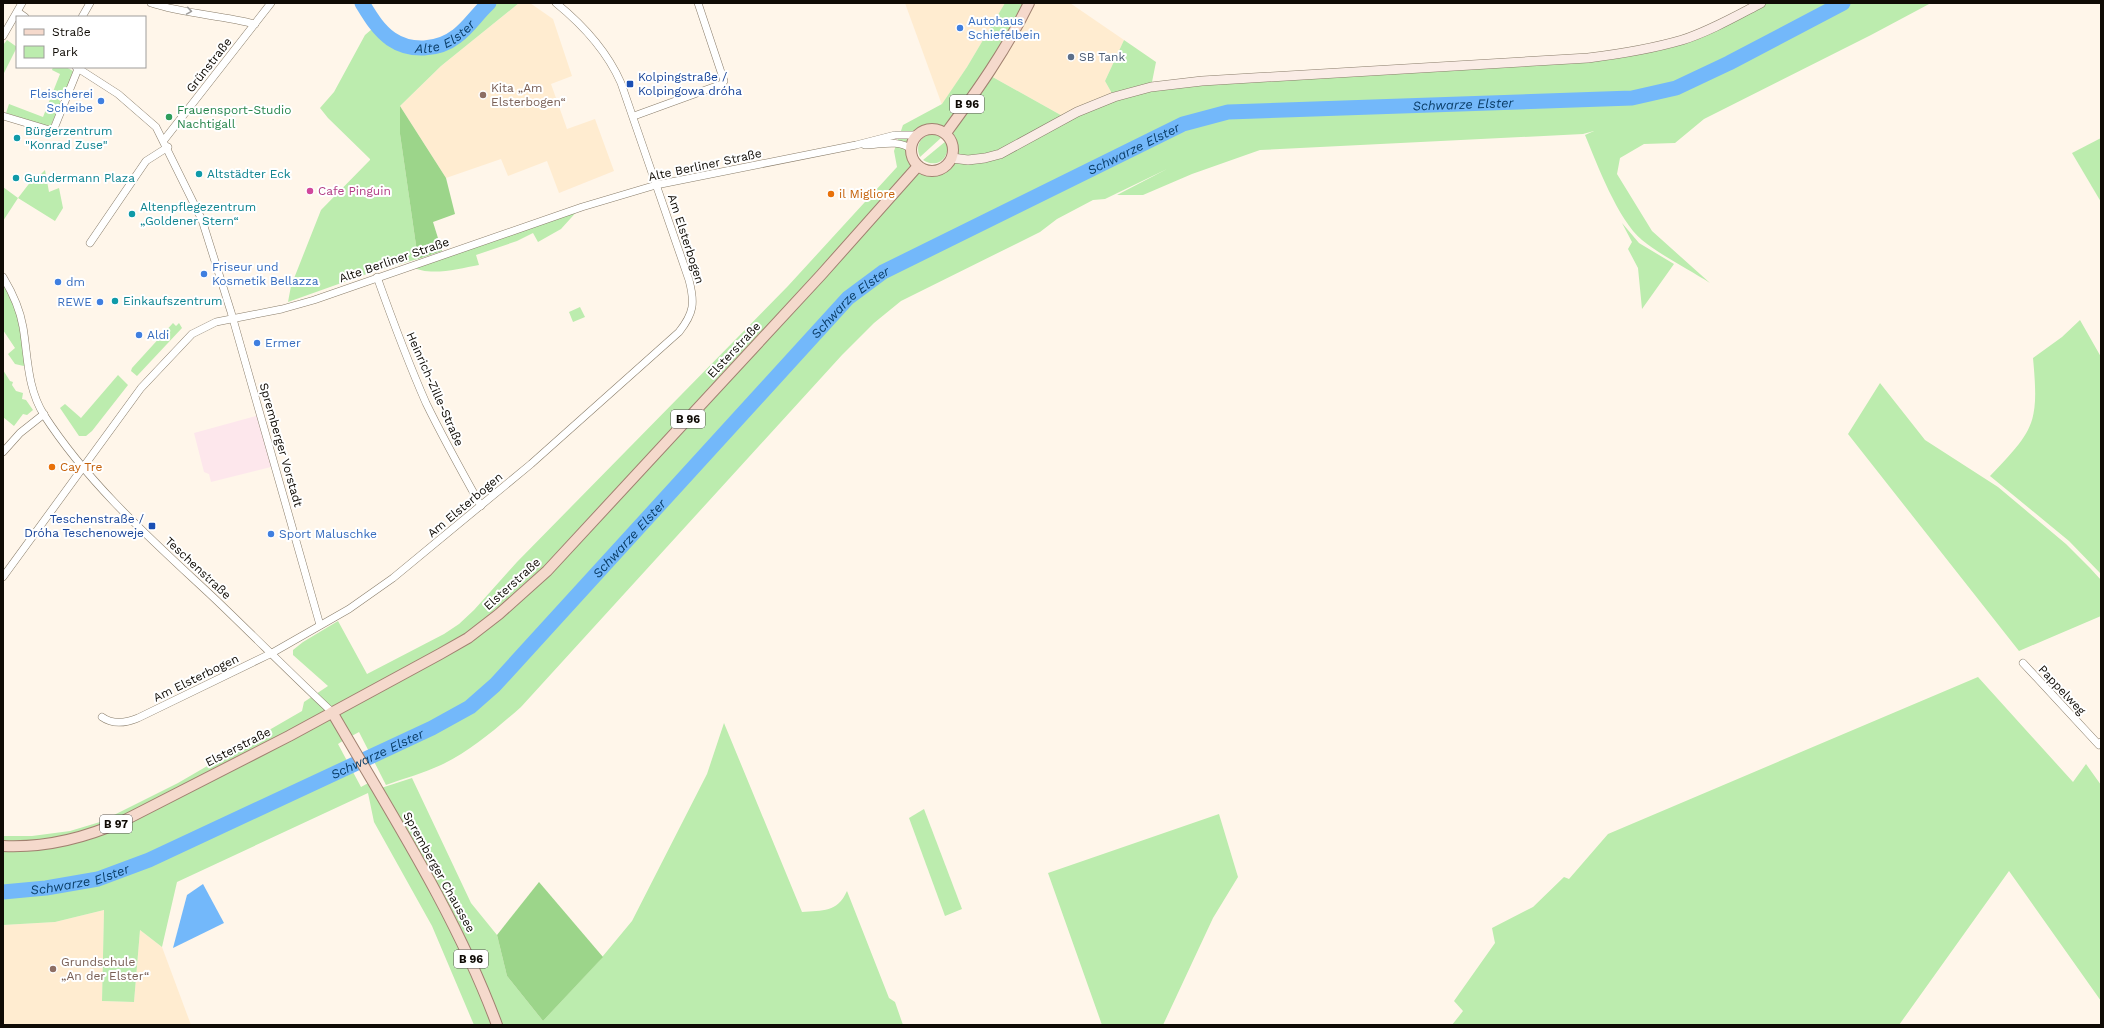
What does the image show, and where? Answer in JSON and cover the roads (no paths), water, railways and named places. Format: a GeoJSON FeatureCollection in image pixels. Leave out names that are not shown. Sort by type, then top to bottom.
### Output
{"type":"FeatureCollection","features":[{"type":"Feature","properties":{"kind":"main road","name":"B 96"},"geometry":{"type":"LineString","coordinates":[[946,133],[988,75],[1029,3]]}},
{"type":"Feature","properties":{"kind":"main road"},"geometry":{"type":"LineString","coordinates":[[952,158],[968,160],[1000,154],[1077,112],[1114,97],[1151,87],[1202,81],[1588,58],[1636,52],[1683,40],[1718,25],[1761,3]]}},
{"type":"Feature","properties":{"kind":"main road"},"geometry":{"type":"LineString","coordinates":[[934,128],[946,133],[953,145],[952,158],[947,165],[935,171],[926,170],[918,166],[914,161],[911,149],[917,135],[928,129],[934,128]]}},
{"type":"Feature","properties":{"kind":"main road","name":"Elsterstraße"},"geometry":{"type":"LineString","coordinates":[[3,846],[45,844],[77,838],[108,828],[146,810],[415,669],[468,638],[523,594],[547,571],[800,298],[918,166]]}},
{"type":"Feature","properties":{"kind":"main road","name":"Spremberger Chaussee"},"geometry":{"type":"LineString","coordinates":[[332,712],[462,940],[485,990],[497,1025]]}},
{"type":"Feature","properties":{"kind":"street"},"geometry":{"type":"LineString","coordinates":[[3,36],[22,3]]}},
{"type":"Feature","properties":{"kind":"street"},"geometry":{"type":"LineString","coordinates":[[83,16],[90,3]]}},
{"type":"Feature","properties":{"kind":"street"},"geometry":{"type":"LineString","coordinates":[[151,3],[255,24]]}},
{"type":"Feature","properties":{"kind":"street","name":"Grünstraße"},"geometry":{"type":"LineString","coordinates":[[164,140],[271,3]]}},
{"type":"Feature","properties":{"kind":"street","name":"Am Elsterbogen"},"geometry":{"type":"LineString","coordinates":[[102,717],[111,722],[131,721],[272,653],[349,609],[379,588],[481,506],[547,450],[679,332],[687,322],[693,308],[692,290],[656,186],[634,116],[621,83],[607,56],[593,37],[556,3]]}},
{"type":"Feature","properties":{"kind":"street"},"geometry":{"type":"LineString","coordinates":[[634,116],[722,84],[724,81],[698,3]]}},
{"type":"Feature","properties":{"kind":"street"},"geometry":{"type":"LineString","coordinates":[[18,12],[24,16]]}},
{"type":"Feature","properties":{"kind":"street"},"geometry":{"type":"LineString","coordinates":[[3,19],[10,24]]}},
{"type":"Feature","properties":{"kind":"street"},"geometry":{"type":"LineString","coordinates":[[3,116],[52,131],[77,68]]}},
{"type":"Feature","properties":{"kind":"street","name":"Spremberger Vorstadt"},"geometry":{"type":"LineString","coordinates":[[77,68],[118,94],[156,127],[168,147],[202,220],[233,318],[320,625]]}},
{"type":"Feature","properties":{"kind":"street","name":"Alte Berliner Straße"},"geometry":{"type":"LineString","coordinates":[[3,577],[141,388],[192,334],[203,328],[233,318],[282,309],[582,207],[656,186],[856,145],[895,135],[917,135]]}},
{"type":"Feature","properties":{"kind":"street","name":"Alte Berliner Straße"},"geometry":{"type":"LineString","coordinates":[[856,145],[892,143],[907,146],[911,149]]}},
{"type":"Feature","properties":{"kind":"street"},"geometry":{"type":"LineString","coordinates":[[90,243],[146,161],[168,147]]}},
{"type":"Feature","properties":{"kind":"street","name":"Teschenstraße"},"geometry":{"type":"LineString","coordinates":[[3,277],[14,297],[21,317],[30,382],[44,414],[83,467],[144,533],[272,653],[332,712]]}},
{"type":"Feature","properties":{"kind":"street","name":"Heinrich-Zille-Straße"},"geometry":{"type":"LineString","coordinates":[[377,277],[406,357],[426,402],[448,448],[481,506]]}},
{"type":"Feature","properties":{"kind":"street"},"geometry":{"type":"LineString","coordinates":[[3,452],[20,433],[44,414]]}},
{"type":"Feature","properties":{"kind":"street","name":"Pappelweg"},"geometry":{"type":"LineString","coordinates":[[2023,664],[2099,745],[2101,742]]}},
{"type":"Feature","properties":{"kind":"water"},"geometry":{"type":"Polygon","coordinates":[[[203,884],[224,923],[173,948],[187,895],[203,884]]]}},
{"type":"Feature","properties":{"kind":"waterway","name":"Alte Elster"},"geometry":{"type":"LineString","coordinates":[[362,3],[371,18],[386,35],[399,43],[415,48],[433,47],[449,41],[465,29],[489,3]]}},
{"type":"Feature","properties":{"kind":"waterway","name":"Schwarze Elster"},"geometry":{"type":"LineString","coordinates":[[3,892],[46,888],[98,879],[149,860],[432,728],[470,707],[495,685],[848,298],[883,272],[1183,124],[1228,112],[1632,98],[1676,88],[1729,63],[1843,3]]}},
{"type":"Feature","properties":{"kind":"place","name":"Autohaus Schiefelbein"},"geometry":{"type":"Point","coordinates":[960,28]}},
{"type":"Feature","properties":{"kind":"place","name":"SB Tank"},"geometry":{"type":"Point","coordinates":[1071,57]}},
{"type":"Feature","properties":{"kind":"place","name":"Kolpingstraße / Kolpingowa dróha"},"geometry":{"type":"Point","coordinates":[630,84]}},
{"type":"Feature","properties":{"kind":"place","name":"Kita „Am Elsterbogen“"},"geometry":{"type":"Point","coordinates":[483,95]}},
{"type":"Feature","properties":{"kind":"place","name":"Fleischerei Scheibe"},"geometry":{"type":"Point","coordinates":[101,101]}},
{"type":"Feature","properties":{"kind":"place","name":"Frauensport-Studio Nachtigall"},"geometry":{"type":"Point","coordinates":[169,117]}},
{"type":"Feature","properties":{"kind":"place","name":"Bürgerzentrum \"Konrad Zuse\""},"geometry":{"type":"Point","coordinates":[17,138]}},
{"type":"Feature","properties":{"kind":"place","name":"Altstädter Eck"},"geometry":{"type":"Point","coordinates":[199,174]}},
{"type":"Feature","properties":{"kind":"place","name":"Gundermann Plaza"},"geometry":{"type":"Point","coordinates":[16,178]}},
{"type":"Feature","properties":{"kind":"place","name":"Cafe Pinguin"},"geometry":{"type":"Point","coordinates":[310,191]}},
{"type":"Feature","properties":{"kind":"place","name":"il Migliore"},"geometry":{"type":"Point","coordinates":[831,194]}},
{"type":"Feature","properties":{"kind":"place","name":"Altenpflegezentrum „Goldener Stern“"},"geometry":{"type":"Point","coordinates":[132,214]}},
{"type":"Feature","properties":{"kind":"place","name":"Friseur und Kosmetik Bellazza"},"geometry":{"type":"Point","coordinates":[204,274]}},
{"type":"Feature","properties":{"kind":"place","name":"dm"},"geometry":{"type":"Point","coordinates":[58,282]}},
{"type":"Feature","properties":{"kind":"place","name":"Einkaufszentrum"},"geometry":{"type":"Point","coordinates":[115,301]}},
{"type":"Feature","properties":{"kind":"place","name":"REWE"},"geometry":{"type":"Point","coordinates":[100,302]}},
{"type":"Feature","properties":{"kind":"place","name":"Aldi"},"geometry":{"type":"Point","coordinates":[139,335]}},
{"type":"Feature","properties":{"kind":"place","name":"Ermer"},"geometry":{"type":"Point","coordinates":[257,343]}},
{"type":"Feature","properties":{"kind":"place","name":"Cay Tre"},"geometry":{"type":"Point","coordinates":[52,467]}},
{"type":"Feature","properties":{"kind":"place","name":"Teschenstraße / Dróha Teschenoweje"},"geometry":{"type":"Point","coordinates":[152,526]}},
{"type":"Feature","properties":{"kind":"place","name":"Sport Maluschke"},"geometry":{"type":"Point","coordinates":[271,534]}},
{"type":"Feature","properties":{"kind":"place","name":"Grundschule „An der Elster“"},"geometry":{"type":"Point","coordinates":[53,969]}}]}
